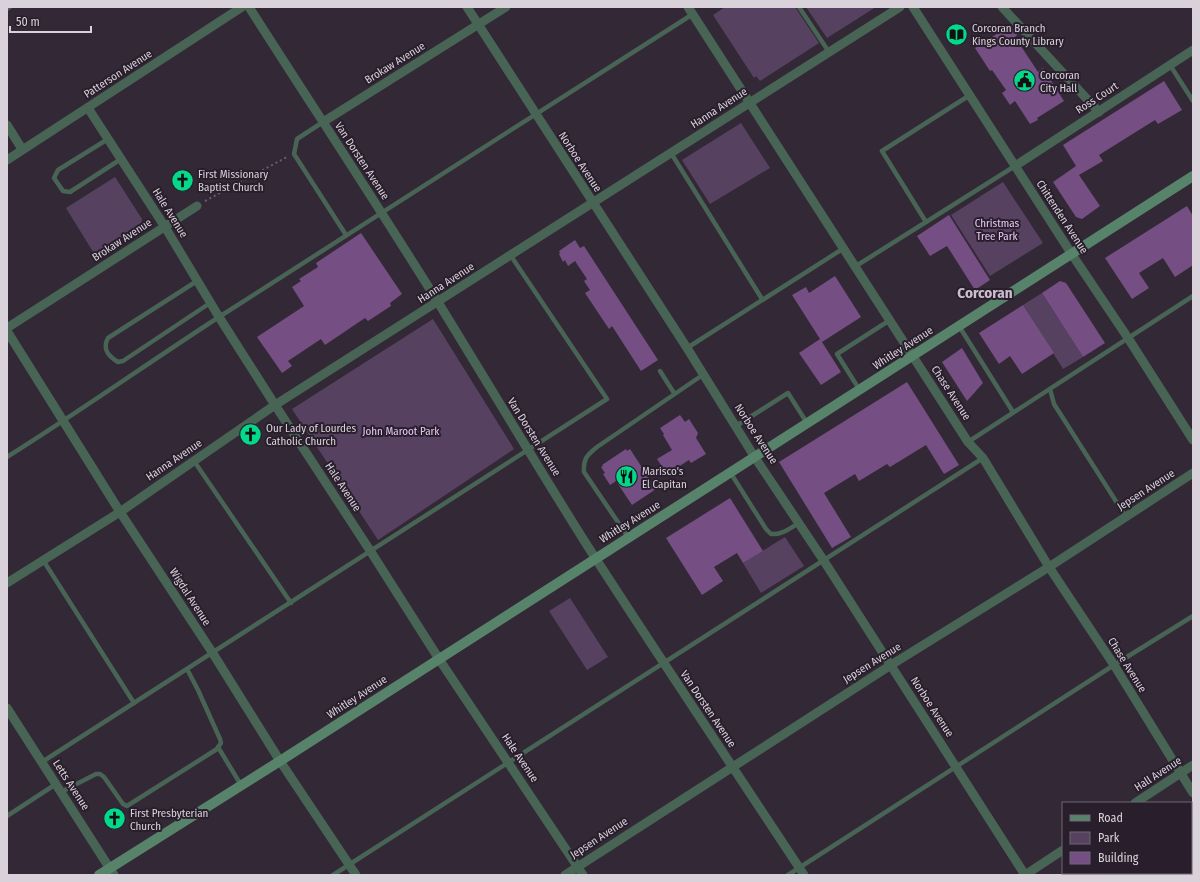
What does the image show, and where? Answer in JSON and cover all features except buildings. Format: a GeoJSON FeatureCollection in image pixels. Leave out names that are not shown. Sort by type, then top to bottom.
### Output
{"type":"FeatureCollection","features":[{"type":"Feature","properties":{"kind":"street","name":"Patterson Avenue"},"geometry":{"type":"LineString","coordinates":[[7,160],[242,7]]}},
{"type":"Feature","properties":{"kind":"street","name":"Van Dorsten Avenue"},"geometry":{"type":"LineString","coordinates":[[249,7],[382,212],[528,451],[663,663],[802,871]]}},
{"type":"Feature","properties":{"kind":"street","name":"Norboe Avenue"},"geometry":{"type":"LineString","coordinates":[[467,7],[704,374],[754,456],[824,561],[1025,875]]}},
{"type":"Feature","properties":{"kind":"street","name":"Brokaw Avenue"},"geometry":{"type":"LineString","coordinates":[[323,122],[506,7]]}},
{"type":"Feature","properties":{"kind":"street","name":"Hanna Avenue"},"geometry":{"type":"LineString","coordinates":[[7,583],[120,512],[274,406],[900,7]]}},
{"type":"Feature","properties":{"kind":"street","name":"Chittenden Avenue"},"geometry":{"type":"LineString","coordinates":[[913,7],[1193,440]]}},
{"type":"Feature","properties":{"kind":"street"},"geometry":{"type":"LineString","coordinates":[[1002,7],[1099,112]]}},
{"type":"Feature","properties":{"kind":"street","name":"Chase Avenue"},"geometry":{"type":"LineString","coordinates":[[690,11],[856,266],[968,442],[983,458],[1049,567],[1114,665],[1193,793]]}},
{"type":"Feature","properties":{"kind":"street","name":"Ross Court"},"geometry":{"type":"LineString","coordinates":[[1015,166],[1193,50]]}},
{"type":"Feature","properties":{"kind":"street","name":"Hale Avenue"},"geometry":{"type":"LineString","coordinates":[[88,108],[164,227],[274,406],[371,552],[439,659],[583,875]]}},
{"type":"Feature","properties":{"kind":"street"},"geometry":{"type":"LineString","coordinates":[[7,125],[22,149]]}},
{"type":"Feature","properties":{"kind":"street","name":"Whitley Avenue"},"geometry":{"type":"LineString","coordinates":[[99,875],[112,872],[241,785],[1193,176]]}},
{"type":"Feature","properties":{"kind":"street","name":"Brokaw Avenue"},"geometry":{"type":"LineString","coordinates":[[7,328],[197,206]]}},
{"type":"Feature","properties":{"kind":"street","name":"Wigdal Avenue"},"geometry":{"type":"LineString","coordinates":[[7,332],[120,512],[212,652],[280,761],[356,875]]}},
{"type":"Feature","properties":{"kind":"street","name":"Jepsen Avenue"},"geometry":{"type":"LineString","coordinates":[[565,875],[891,665],[1049,567],[1193,473]]}},
{"type":"Feature","properties":{"kind":"street","name":"Letts Avenue"},"geometry":{"type":"LineString","coordinates":[[7,708],[112,872]]}},
{"type":"Feature","properties":{"kind":"street","name":"Hall Avenue"},"geometry":{"type":"LineString","coordinates":[[1137,802],[1193,765]]}},
{"type":"Feature","properties":{"kind":"street"},"geometry":{"type":"LineString","coordinates":[[1025,875],[1062,851]]}},
{"type":"Feature","properties":{"kind":"lane"},"geometry":{"type":"LineString","coordinates":[[799,7],[829,52]]}},
{"type":"Feature","properties":{"kind":"lane"},"geometry":{"type":"LineString","coordinates":[[7,457],[219,317],[475,152],[536,115],[690,11]]}},
{"type":"Feature","properties":{"kind":"lane"},"geometry":{"type":"LineString","coordinates":[[1170,65],[1193,102]]}},
{"type":"Feature","properties":{"kind":"lane"},"geometry":{"type":"LineString","coordinates":[[926,222],[882,151],[970,95]]}},
{"type":"Feature","properties":{"kind":"lane","name":"Brokaw Avenue"},"geometry":{"type":"LineString","coordinates":[[294,154],[297,139],[323,122]]}},
{"type":"Feature","properties":{"kind":"lane"},"geometry":{"type":"LineString","coordinates":[[108,139],[58,170],[54,178],[63,191],[70,192],[121,159]]}},
{"type":"Feature","properties":{"kind":"lane"},"geometry":{"type":"LineString","coordinates":[[671,153],[762,299]]}},
{"type":"Feature","properties":{"kind":"lane"},"geometry":{"type":"LineString","coordinates":[[294,154],[346,235]]}},
{"type":"Feature","properties":{"kind":"lane"},"geometry":{"type":"LineString","coordinates":[[856,266],[1015,166]]}},
{"type":"Feature","properties":{"kind":"lane"},"geometry":{"type":"LineString","coordinates":[[687,348],[844,248]]}},
{"type":"Feature","properties":{"kind":"lane"},"geometry":{"type":"LineString","coordinates":[[42,762],[607,399],[511,256]]}},
{"type":"Feature","properties":{"kind":"lane"},"geometry":{"type":"LineString","coordinates":[[197,281],[108,338],[105,343],[108,354],[118,362],[123,361],[210,303]]}},
{"type":"Feature","properties":{"kind":"lane"},"geometry":{"type":"LineString","coordinates":[[968,442],[1193,296]]}},
{"type":"Feature","properties":{"kind":"lane"},"geometry":{"type":"LineString","coordinates":[[860,390],[837,354],[890,320]]}},
{"type":"Feature","properties":{"kind":"lane"},"geometry":{"type":"LineString","coordinates":[[959,326],[1013,412]]}},
{"type":"Feature","properties":{"kind":"lane"},"geometry":{"type":"LineString","coordinates":[[660,372],[674,393]]}},
{"type":"Feature","properties":{"kind":"lane"},"geometry":{"type":"LineString","coordinates":[[628,537],[584,472],[584,463],[588,455],[597,447],[674,393],[704,374]]}},
{"type":"Feature","properties":{"kind":"lane"},"geometry":{"type":"LineString","coordinates":[[1050,389],[1054,404],[1126,517]]}},
{"type":"Feature","properties":{"kind":"lane"},"geometry":{"type":"LineString","coordinates":[[736,426],[788,393],[807,424]]}},
{"type":"Feature","properties":{"kind":"lane"},"geometry":{"type":"LineString","coordinates":[[333,875],[983,458]]}},
{"type":"Feature","properties":{"kind":"lane"},"geometry":{"type":"LineString","coordinates":[[194,461],[291,603]]}},
{"type":"Feature","properties":{"kind":"lane"},"geometry":{"type":"LineString","coordinates":[[730,472],[766,529],[771,534],[777,535],[799,523]]}},
{"type":"Feature","properties":{"kind":"lane"},"geometry":{"type":"LineString","coordinates":[[43,560],[134,703]]}},
{"type":"Feature","properties":{"kind":"lane"},"geometry":{"type":"LineString","coordinates":[[788,875],[802,871],[957,767],[1114,665],[1193,616]]}},
{"type":"Feature","properties":{"kind":"lane"},"geometry":{"type":"LineString","coordinates":[[7,816],[59,788],[96,774],[100,774],[104,777],[123,804],[127,806],[218,747],[221,743],[220,739],[187,669]]}},
{"type":"Feature","properties":{"kind":"lane"},"geometry":{"type":"LineString","coordinates":[[218,747],[241,785]]}},
{"type":"Feature","properties":{"kind":"path"},"geometry":{"type":"LineString","coordinates":[[197,206],[276,162],[294,154]]}},
{"type":"Feature","properties":{"kind":"green space"},"geometry":{"type":"Polygon","coordinates":[[[725,7],[795,7],[819,43],[760,81],[756,76],[754,78],[713,15],[725,7]]]}},
{"type":"Feature","properties":{"kind":"green space"},"geometry":{"type":"Polygon","coordinates":[[[806,7],[876,7],[827,38],[806,7]]]}},
{"type":"Feature","properties":{"kind":"green space"},"geometry":{"type":"Polygon","coordinates":[[[741,123],[770,168],[710,204],[682,160],[741,123]]]}},
{"type":"Feature","properties":{"kind":"green space"},"geometry":{"type":"Polygon","coordinates":[[[115,177],[142,219],[141,225],[95,255],[66,208],[115,177]]]}},
{"type":"Feature","properties":{"kind":"green space","name":"Christmas Tree Park"},"geometry":{"type":"Polygon","coordinates":[[[1003,182],[1043,243],[990,276],[951,215],[1003,182]]]}},
{"type":"Feature","properties":{"kind":"green space"},"geometry":{"type":"Polygon","coordinates":[[[1042,293],[1083,357],[1063,369],[1023,305],[1042,293]]]}},
{"type":"Feature","properties":{"kind":"green space","name":"John Maroot Park"},"geometry":{"type":"Polygon","coordinates":[[[433,319],[514,449],[378,540],[292,409],[433,319]]]}},
{"type":"Feature","properties":{"kind":"green space"},"geometry":{"type":"Polygon","coordinates":[[[785,537],[804,566],[761,593],[743,563],[785,537]]]}},
{"type":"Feature","properties":{"kind":"green space"},"geometry":{"type":"Polygon","coordinates":[[[570,598],[608,657],[587,670],[549,611],[570,598]]]}},
{"type":"Feature","properties":{"kind":"place","name":"Corcoran Branch Kings County Library"},"geometry":{"type":"Point","coordinates":[957,34]}},
{"type":"Feature","properties":{"kind":"place","name":"Corcoran City Hall"},"geometry":{"type":"Point","coordinates":[1025,81]}},
{"type":"Feature","properties":{"kind":"place","name":"First Missionary Baptist Church"},"geometry":{"type":"Point","coordinates":[183,180]}},
{"type":"Feature","properties":{"kind":"place","name":"Our Lady of Lourdes Catholic Church"},"geometry":{"type":"Point","coordinates":[251,434]}},
{"type":"Feature","properties":{"kind":"place","name":"Marisco's El Capitan"},"geometry":{"type":"Point","coordinates":[627,477]}},
{"type":"Feature","properties":{"kind":"place","name":"First Presbyterian Church"},"geometry":{"type":"Point","coordinates":[115,819]}},
{"type":"Feature","properties":{"kind":"district","name":"Corcoran"},"geometry":{"type":"Point","coordinates":[985,293]}}]}
